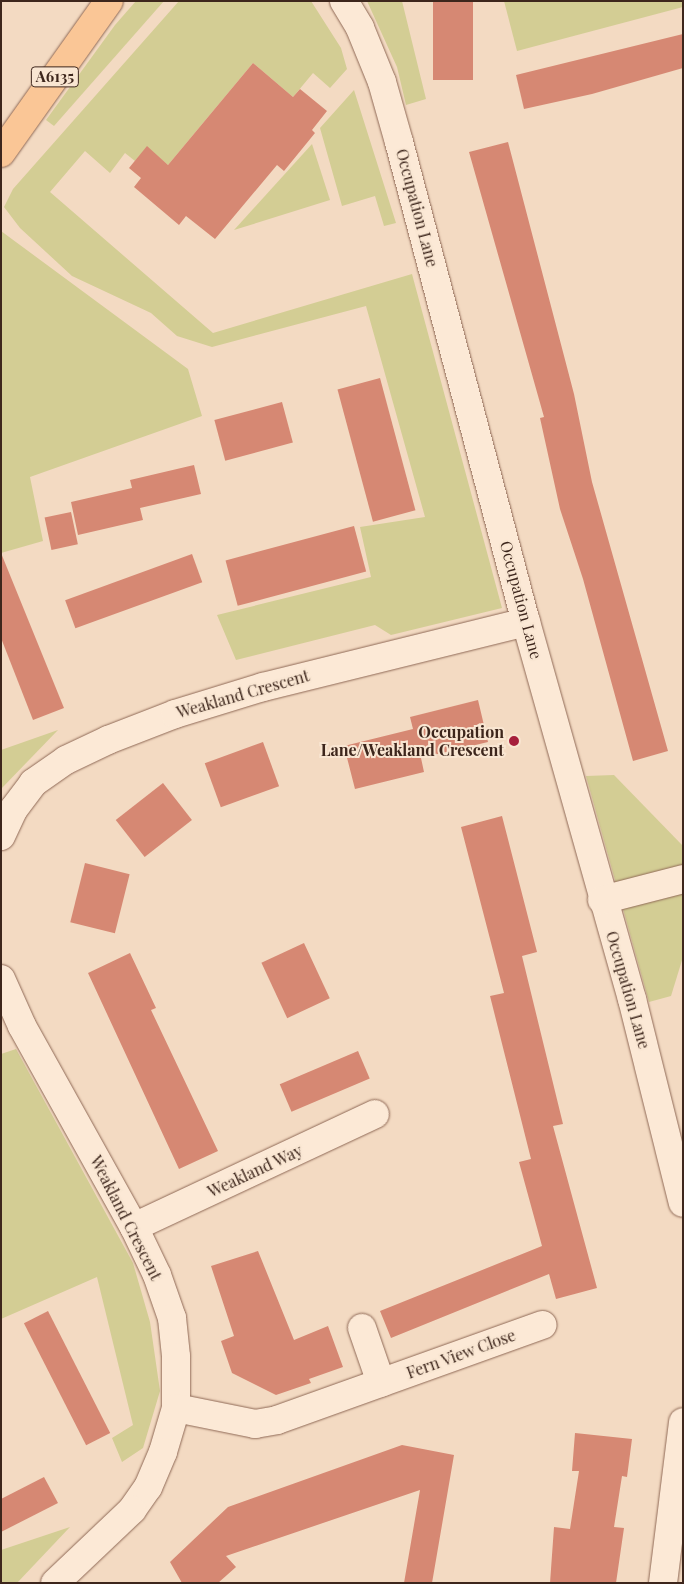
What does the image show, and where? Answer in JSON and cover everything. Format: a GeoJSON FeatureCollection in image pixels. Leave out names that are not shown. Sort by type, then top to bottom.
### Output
{"type":"FeatureCollection","features":[{"type":"Feature","properties":{"kind":"main road","name":"A6135"},"geometry":{"type":"LineString","coordinates":[[1,153],[108,1]]}},
{"type":"Feature","properties":{"kind":"street","name":"Occupation Lane"},"geometry":{"type":"LineString","coordinates":[[344,1],[360,28],[382,82],[526,622],[682,1191]]}},
{"type":"Feature","properties":{"kind":"street","name":"Weakland Crescent"},"geometry":{"type":"LineString","coordinates":[[1,836],[13,810],[33,783],[66,760],[108,740],[175,714],[263,687],[526,622]]}},
{"type":"Feature","properties":{"kind":"street"},"geometry":{"type":"LineString","coordinates":[[602,900],[683,879]]}},
{"type":"Feature","properties":{"kind":"street","name":"Weakland Crescent"},"geometry":{"type":"LineString","coordinates":[[1,979],[12,1030],[134,1228],[157,1275],[172,1318],[176,1358],[176,1408],[164,1452],[148,1487],[132,1510],[55,1583]]}},
{"type":"Feature","properties":{"kind":"street","name":"Weakland Way"},"geometry":{"type":"LineString","coordinates":[[134,1228],[375,1114]]}},
{"type":"Feature","properties":{"kind":"street","name":"Fern View Close"},"geometry":{"type":"LineString","coordinates":[[176,1408],[255,1424],[277,1420],[542,1325]]}},
{"type":"Feature","properties":{"kind":"street"},"geometry":{"type":"LineString","coordinates":[[362,1328],[381,1383]]}},
{"type":"Feature","properties":{"kind":"street"},"geometry":{"type":"LineString","coordinates":[[663,1583],[683,1422]]}},
{"type":"Feature","properties":{"kind":"shaded area"},"geometry":{"type":"Polygon","coordinates":[[[136,1],[164,1],[54,126],[46,120],[115,25],[136,1]]]}},
{"type":"Feature","properties":{"kind":"shaded area"},"geometry":{"type":"Polygon","coordinates":[[[179,1],[311,1],[341,48],[347,69],[330,88],[313,73],[293,97],[253,63],[168,165],[147,147],[135,161],[125,153],[110,173],[85,151],[50,192],[213,333],[412,274],[502,608],[391,635],[375,625],[236,660],[217,615],[371,577],[360,527],[425,517],[366,306],[212,347],[177,336],[151,313],[72,276],[20,228],[4,207],[13,189],[179,1]]]}},
{"type":"Feature","properties":{"kind":"shaded area"},"geometry":{"type":"Polygon","coordinates":[[[367,1],[402,1],[426,99],[406,105],[397,67],[367,1]]]}},
{"type":"Feature","properties":{"kind":"shaded area"},"geometry":{"type":"Polygon","coordinates":[[[504,1],[683,1],[683,7],[517,51],[504,1]]]}},
{"type":"Feature","properties":{"kind":"shaded area"},"geometry":{"type":"Polygon","coordinates":[[[354,90],[396,223],[384,226],[375,196],[342,206],[320,128],[354,90]]]}},
{"type":"Feature","properties":{"kind":"shaded area"},"geometry":{"type":"Polygon","coordinates":[[[312,144],[330,200],[234,230],[312,144]]]}},
{"type":"Feature","properties":{"kind":"shaded area"},"geometry":{"type":"Polygon","coordinates":[[[1,231],[188,369],[202,416],[30,477],[43,541],[1,553],[1,231]]]}},
{"type":"Feature","properties":{"kind":"shaded area"},"geometry":{"type":"Polygon","coordinates":[[[58,730],[1,789],[1,750],[58,730]]]}},
{"type":"Feature","properties":{"kind":"shaded area"},"geometry":{"type":"Polygon","coordinates":[[[614,775],[683,846],[683,957],[671,996],[649,1002],[586,776],[614,775]]]}},
{"type":"Feature","properties":{"kind":"shaded area"},"geometry":{"type":"Polygon","coordinates":[[[16,1049],[133,1263],[150,1322],[160,1391],[143,1448],[122,1462],[112,1438],[133,1425],[97,1277],[1,1319],[1,1054],[16,1049]]]}},
{"type":"Feature","properties":{"kind":"shaded area"},"geometry":{"type":"Polygon","coordinates":[[[70,1527],[17,1583],[1,1583],[1,1550],[70,1527]]]}},
{"type":"Feature","properties":{"kind":"building"},"geometry":{"type":"Polygon","coordinates":[[[433,1],[473,1],[473,80],[433,80],[433,1]]]}},
{"type":"Feature","properties":{"kind":"building"},"geometry":{"type":"Polygon","coordinates":[[[683,34],[683,68],[592,94],[524,109],[516,75],[683,34]]]}},
{"type":"Feature","properties":{"kind":"building"},"geometry":{"type":"Polygon","coordinates":[[[253,63],[293,97],[300,89],[327,111],[312,130],[315,133],[284,171],[277,165],[215,239],[186,216],[179,225],[134,187],[141,178],[129,168],[147,146],[168,165],[253,63]]]}},
{"type":"Feature","properties":{"kind":"building"},"geometry":{"type":"Polygon","coordinates":[[[508,142],[574,394],[592,482],[668,751],[633,761],[583,579],[560,509],[540,418],[544,417],[469,152],[508,142]]]}},
{"type":"Feature","properties":{"kind":"building"},"geometry":{"type":"Polygon","coordinates":[[[380,378],[415,510],[373,522],[337,389],[380,378]]]}},
{"type":"Feature","properties":{"kind":"building"},"geometry":{"type":"Polygon","coordinates":[[[282,402],[293,443],[225,461],[214,420],[282,402]]]}},
{"type":"Feature","properties":{"kind":"building"},"geometry":{"type":"Polygon","coordinates":[[[194,465],[201,494],[140,508],[143,520],[78,535],[71,502],[132,488],[130,480],[194,465]]]}},
{"type":"Feature","properties":{"kind":"building"},"geometry":{"type":"Polygon","coordinates":[[[71,512],[78,544],[51,550],[45,518],[71,512]]]}},
{"type":"Feature","properties":{"kind":"building"},"geometry":{"type":"Polygon","coordinates":[[[354,526],[366,571],[238,606],[226,560],[354,526]]]}},
{"type":"Feature","properties":{"kind":"building"},"geometry":{"type":"Polygon","coordinates":[[[1,553],[64,708],[33,720],[1,638],[1,553]]]}},
{"type":"Feature","properties":{"kind":"building"},"geometry":{"type":"Polygon","coordinates":[[[192,554],[202,582],[75,628],[65,600],[192,554]]]}},
{"type":"Feature","properties":{"kind":"building"},"geometry":{"type":"Polygon","coordinates":[[[478,700],[488,742],[421,758],[424,772],[355,789],[344,746],[413,729],[410,717],[478,700]]]}},
{"type":"Feature","properties":{"kind":"building"},"geometry":{"type":"Polygon","coordinates":[[[263,742],[279,786],[221,807],[205,763],[263,742]]]}},
{"type":"Feature","properties":{"kind":"building"},"geometry":{"type":"Polygon","coordinates":[[[163,783],[192,820],[145,857],[116,820],[163,783]]]}},
{"type":"Feature","properties":{"kind":"building"},"geometry":{"type":"Polygon","coordinates":[[[502,816],[537,952],[522,956],[563,1124],[553,1126],[597,1288],[556,1299],[549,1274],[391,1338],[380,1311],[542,1246],[519,1162],[531,1159],[490,996],[504,993],[461,827],[502,816]]]}},
{"type":"Feature","properties":{"kind":"building"},"geometry":{"type":"Polygon","coordinates":[[[85,863],[130,874],[115,933],[70,922],[85,863]]]}},
{"type":"Feature","properties":{"kind":"building"},"geometry":{"type":"Polygon","coordinates":[[[304,943],[330,998],[287,1018],[261,963],[304,943]]]}},
{"type":"Feature","properties":{"kind":"building"},"geometry":{"type":"Polygon","coordinates":[[[130,953],[156,1008],[151,1010],[218,1151],[179,1169],[88,973],[130,953]]]}},
{"type":"Feature","properties":{"kind":"building"},"geometry":{"type":"Polygon","coordinates":[[[358,1051],[370,1079],[291,1112],[280,1084],[358,1051]]]}},
{"type":"Feature","properties":{"kind":"building"},"geometry":{"type":"Polygon","coordinates":[[[258,1251],[294,1340],[328,1326],[343,1367],[309,1379],[311,1383],[276,1395],[232,1373],[221,1341],[234,1336],[211,1266],[258,1251]]]}},
{"type":"Feature","properties":{"kind":"building"},"geometry":{"type":"Polygon","coordinates":[[[48,1311],[110,1433],[86,1445],[24,1323],[48,1311]]]}},
{"type":"Feature","properties":{"kind":"building"},"geometry":{"type":"Polygon","coordinates":[[[575,1433],[632,1439],[627,1477],[622,1476],[614,1527],[624,1528],[616,1583],[550,1583],[554,1527],[570,1529],[579,1471],[572,1471],[575,1433]]]}},
{"type":"Feature","properties":{"kind":"building"},"geometry":{"type":"Polygon","coordinates":[[[402,1445],[454,1455],[432,1583],[404,1583],[420,1490],[226,1556],[236,1567],[218,1583],[182,1583],[170,1562],[228,1507],[402,1445]]]}},
{"type":"Feature","properties":{"kind":"building"},"geometry":{"type":"Polygon","coordinates":[[[44,1477],[58,1503],[1,1532],[1,1499],[44,1477]]]}},
{"type":"Feature","properties":{"kind":"place","name":"Occupation Lane/Weakland Crescent"},"geometry":{"type":"Point","coordinates":[514,741]}}]}
